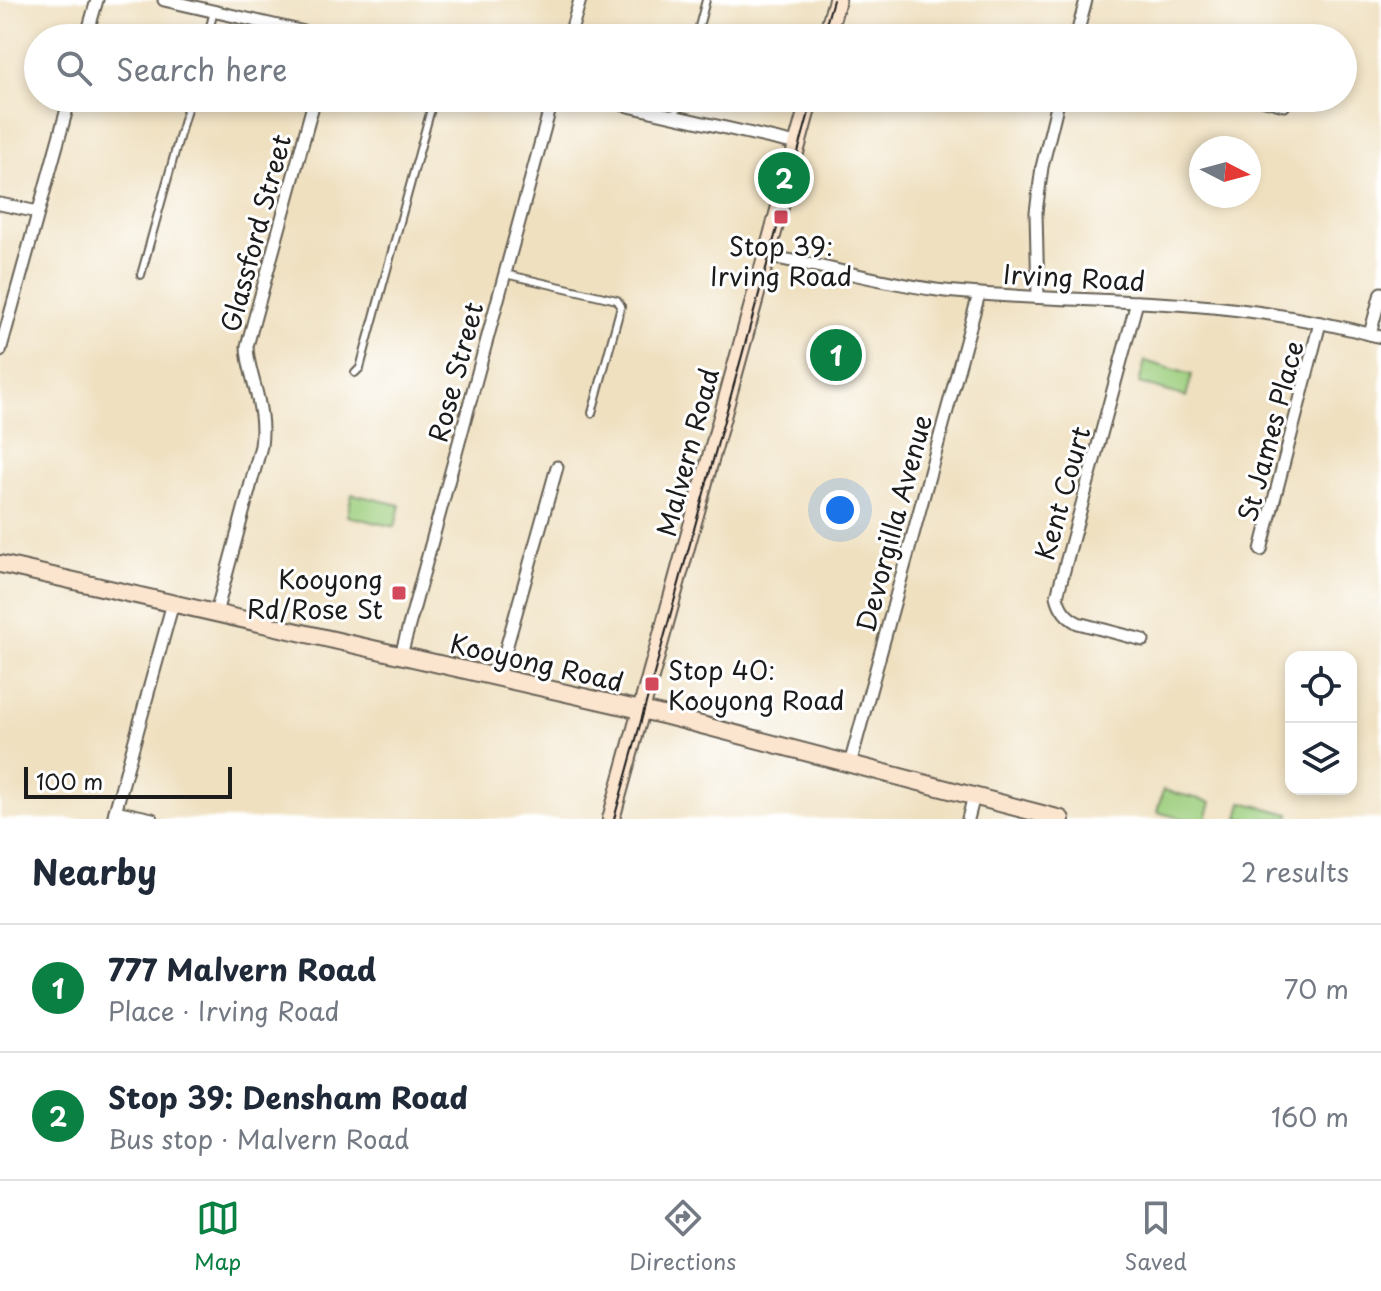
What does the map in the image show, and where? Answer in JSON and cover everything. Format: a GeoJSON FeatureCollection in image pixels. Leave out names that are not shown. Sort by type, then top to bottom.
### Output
{"type":"FeatureCollection","features":[{"type":"Feature","properties":{"kind":"street"},"geometry":{"type":"LineString","coordinates":[[90,24],[97,0]]}},
{"type":"Feature","properties":{"kind":"street"},"geometry":{"type":"LineString","coordinates":[[164,0],[270,24]]}},
{"type":"Feature","properties":{"kind":"street"},"geometry":{"type":"LineString","coordinates":[[573,24],[580,0]]}},
{"type":"Feature","properties":{"kind":"street"},"geometry":{"type":"LineString","coordinates":[[830,24],[837,0]]}},
{"type":"Feature","properties":{"kind":"street"},"geometry":{"type":"LineString","coordinates":[[1080,24],[1086,0]]}},
{"type":"Feature","properties":{"kind":"street"},"geometry":{"type":"LineString","coordinates":[[0,351],[66,112]]}},
{"type":"Feature","properties":{"kind":"street","name":"Glassford Street"},"geometry":{"type":"LineString","coordinates":[[216,613],[263,434],[247,346],[311,112]]}},
{"type":"Feature","properties":{"kind":"street","name":"Rose Street"},"geometry":{"type":"LineString","coordinates":[[401,655],[550,112]]}},
{"type":"Feature","properties":{"kind":"street"},"geometry":{"type":"LineString","coordinates":[[657,112],[797,144]]}},
{"type":"Feature","properties":{"kind":"street","name":"Malvern Road"},"geometry":{"type":"LineString","coordinates":[[611,819],[806,112]]}},
{"type":"Feature","properties":{"kind":"street"},"geometry":{"type":"LineString","coordinates":[[1038,297],[1036,242],[1039,188],[1055,112]]}},
{"type":"Feature","properties":{"kind":"street"},"geometry":{"type":"LineString","coordinates":[[0,204],[38,212]]}},
{"type":"Feature","properties":{"kind":"street","name":"Irving Road"},"geometry":{"type":"LineString","coordinates":[[766,256],[943,291],[1240,310],[1283,315],[1376,335]]}},
{"type":"Feature","properties":{"kind":"street"},"geometry":{"type":"LineString","coordinates":[[1376,335],[1381,293]]}},
{"type":"Feature","properties":{"kind":"street","name":"Devorgilla Avenue"},"geometry":{"type":"LineString","coordinates":[[850,764],[979,294]]}},
{"type":"Feature","properties":{"kind":"street","name":"Kent Court"},"geometry":{"type":"LineString","coordinates":[[1137,302],[1057,596],[1070,619],[1143,640]]}},
{"type":"Feature","properties":{"kind":"street","name":"St James Place"},"geometry":{"type":"LineString","coordinates":[[1261,550],[1320,323]]}},
{"type":"Feature","properties":{"kind":"street"},"geometry":{"type":"LineString","coordinates":[[498,677],[557,467]]}},
{"type":"Feature","properties":{"kind":"street","name":"Kooyong Road"},"geometry":{"type":"LineString","coordinates":[[0,564],[641,710],[1061,819]]}},
{"type":"Feature","properties":{"kind":"street"},"geometry":{"type":"LineString","coordinates":[[152,819],[114,815],[173,603]]}},
{"type":"Feature","properties":{"kind":"street"},"geometry":{"type":"LineString","coordinates":[[968,819],[974,796]]}},
{"type":"Feature","properties":{"kind":"lane"},"geometry":{"type":"LineString","coordinates":[[700,24],[706,0]]}},
{"type":"Feature","properties":{"kind":"lane"},"geometry":{"type":"LineString","coordinates":[[211,24],[214,11]]}},
{"type":"Feature","properties":{"kind":"lane"},"geometry":{"type":"LineString","coordinates":[[141,275],[186,112]]}},
{"type":"Feature","properties":{"kind":"lane"},"geometry":{"type":"LineString","coordinates":[[355,373],[360,368],[430,112]]}},
{"type":"Feature","properties":{"kind":"lane"},"geometry":{"type":"LineString","coordinates":[[675,116],[676,112]]}},
{"type":"Feature","properties":{"kind":"lane"},"geometry":{"type":"LineString","coordinates":[[505,274],[617,300],[621,306],[592,413]]}},
{"type":"Feature","properties":{"kind":"green space"},"geometry":{"type":"Polygon","coordinates":[[[1145,361],[1192,375],[1186,397],[1139,383],[1145,361]]]}},
{"type":"Feature","properties":{"kind":"green space"},"geometry":{"type":"Polygon","coordinates":[[[352,494],[400,505],[395,527],[347,516],[352,494]]]}},
{"type":"Feature","properties":{"kind":"green space"},"geometry":{"type":"Polygon","coordinates":[[[1163,790],[1211,802],[1206,819],[1184,819],[1157,812],[1163,790]]]}},
{"type":"Feature","properties":{"kind":"green space"},"geometry":{"type":"Polygon","coordinates":[[[1242,802],[1290,814],[1289,819],[1238,819],[1242,802]]]}},
{"type":"Feature","properties":{"kind":"tram line"},"geometry":{"type":"LineString","coordinates":[[826,24],[833,0]]}},
{"type":"Feature","properties":{"kind":"tram line"},"geometry":{"type":"LineString","coordinates":[[614,819],[809,112]]}},
{"type":"Feature","properties":{"kind":"place","name":"Stop 39: Densham Road"},"geometry":{"type":"Point","coordinates":[784,178]}},
{"type":"Feature","properties":{"kind":"place","name":"Stop 39: Irving Road"},"geometry":{"type":"Point","coordinates":[781,217]}},
{"type":"Feature","properties":{"kind":"place","name":"777 Malvern Road"},"geometry":{"type":"Point","coordinates":[836,355]}},
{"type":"Feature","properties":{"kind":"place","name":"Kooyong Rd/Rose St"},"geometry":{"type":"Point","coordinates":[399,593]}},
{"type":"Feature","properties":{"kind":"place","name":"Stop 40: Kooyong Road"},"geometry":{"type":"Point","coordinates":[652,684]}}]}
